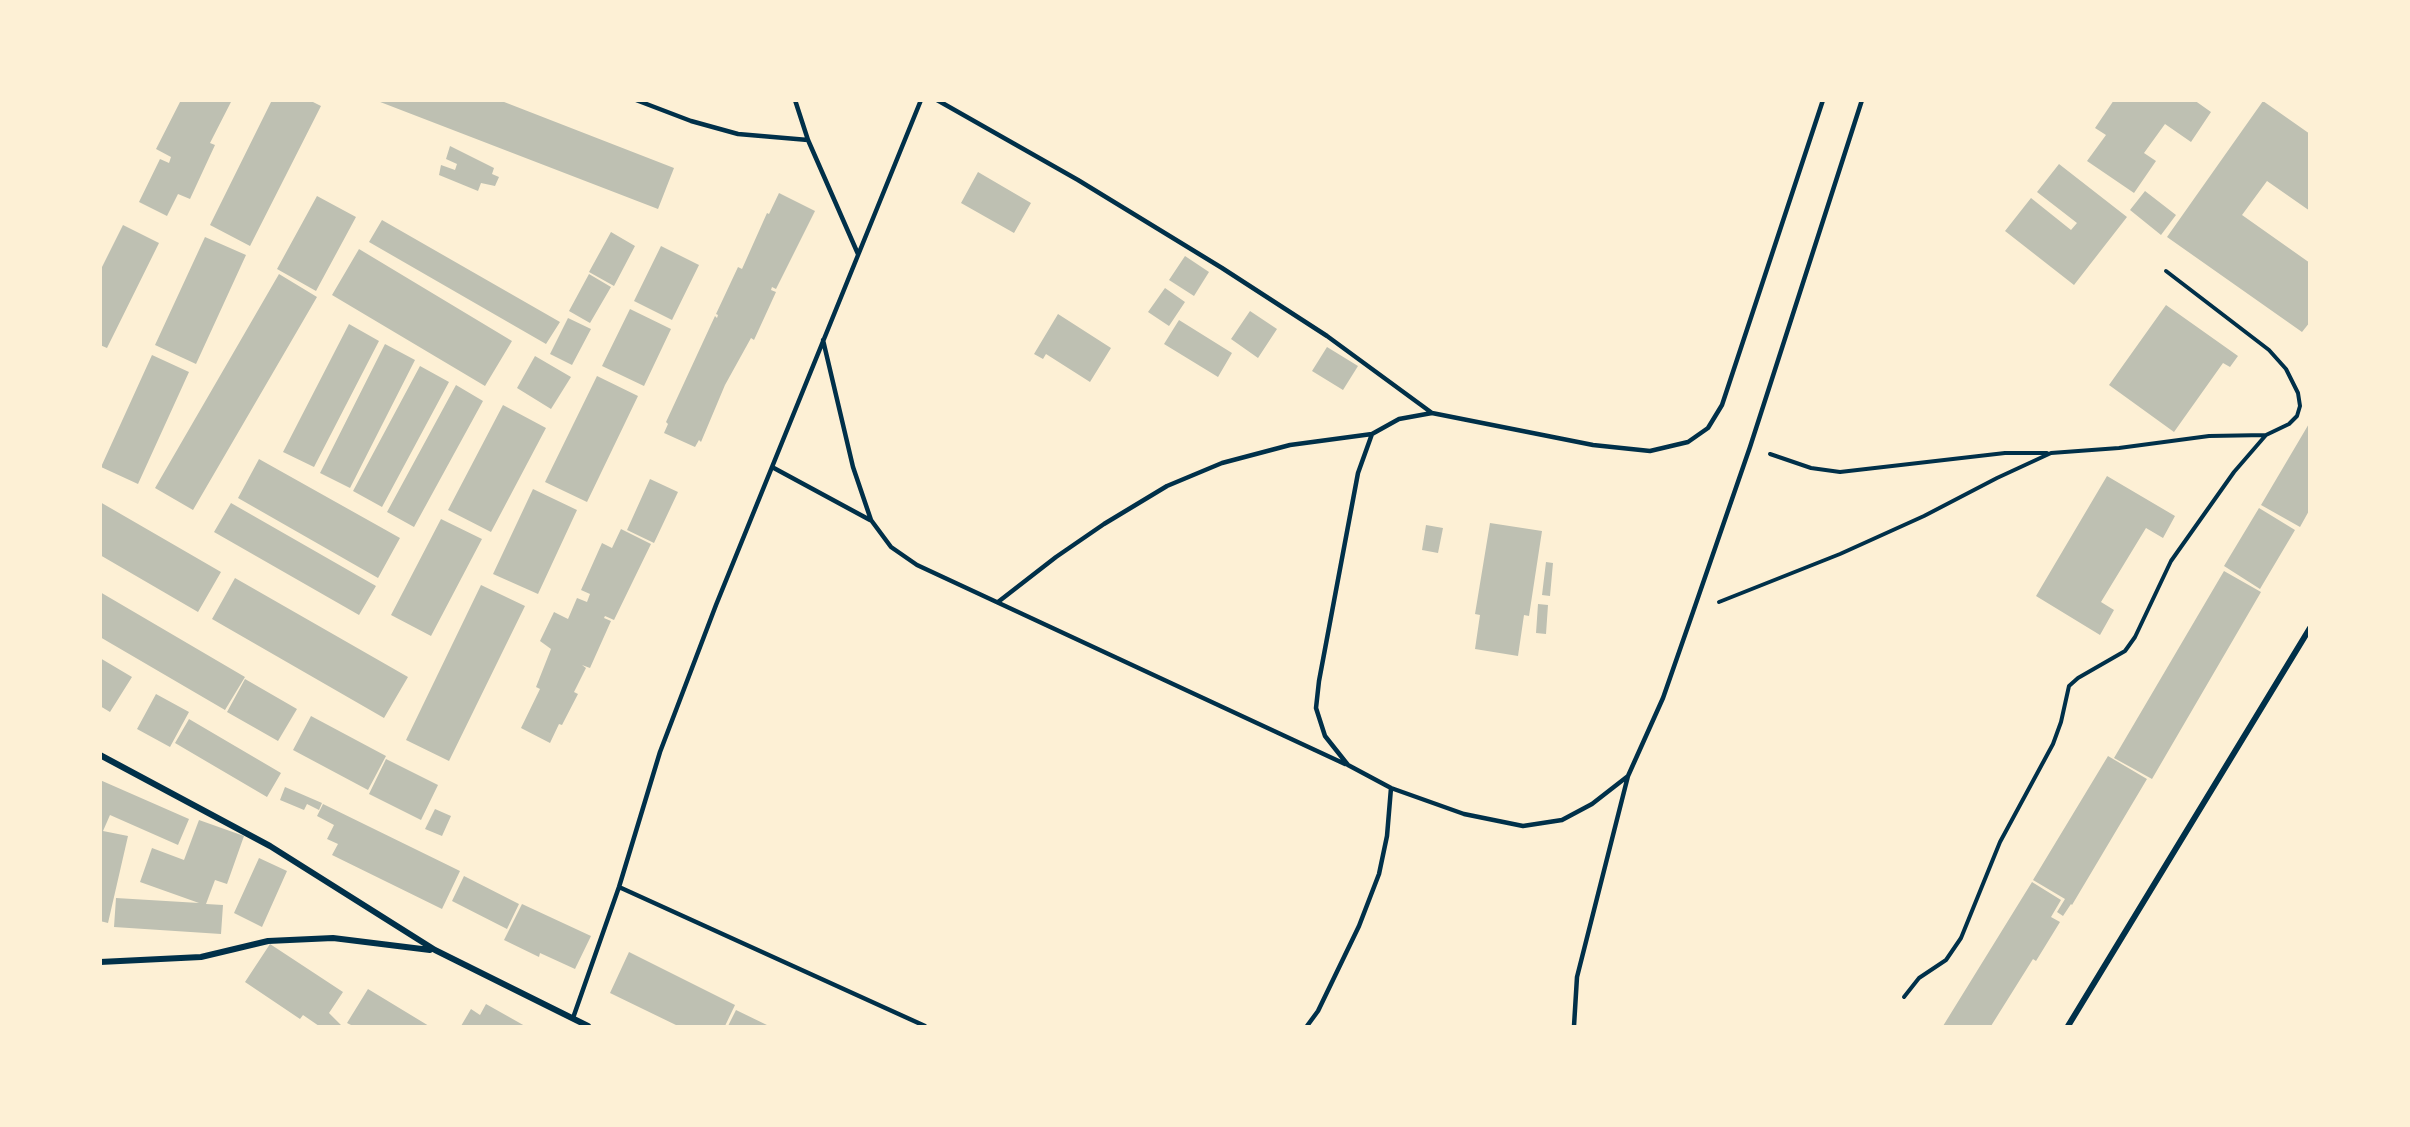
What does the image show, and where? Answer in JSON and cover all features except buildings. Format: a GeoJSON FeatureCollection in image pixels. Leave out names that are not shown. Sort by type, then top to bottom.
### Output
{"type":"FeatureCollection","features":[{"type":"Feature","properties":{"kind":"street"},"geometry":{"type":"LineString","coordinates":[[2068,1026],[2306,640],[2310,628]]}},
{"type":"Feature","properties":{"kind":"street"},"geometry":{"type":"LineString","coordinates":[[100,755],[270,846],[435,950],[588,1026]]}},
{"type":"Feature","properties":{"kind":"street"},"geometry":{"type":"LineString","coordinates":[[100,962],[201,957],[268,941],[333,938],[435,950]]}},
{"type":"Feature","properties":{"kind":"lane"},"geometry":{"type":"LineString","coordinates":[[636,100],[691,121],[738,134],[808,140]]}},
{"type":"Feature","properties":{"kind":"lane"},"geometry":{"type":"LineString","coordinates":[[795,100],[808,140],[858,254]]}},
{"type":"Feature","properties":{"kind":"lane"},"geometry":{"type":"LineString","coordinates":[[573,1018],[619,887],[660,752],[716,605],[921,100]]}},
{"type":"Feature","properties":{"kind":"lane"},"geometry":{"type":"LineString","coordinates":[[937,100],[1078,180],[1222,268],[1327,336],[1432,413]]}},
{"type":"Feature","properties":{"kind":"lane"},"geometry":{"type":"LineString","coordinates":[[998,602],[1075,544],[1167,486],[1222,463],[1290,445],[1372,434],[1399,419],[1432,413],[1593,445],[1650,451],[1688,442],[1708,428],[1722,405],[1824,100]]}},
{"type":"Feature","properties":{"kind":"lane"},"geometry":{"type":"LineString","coordinates":[[1574,1026],[1579,967],[1628,776],[1663,698],[1693,612],[1750,447],[1862,100]]}},
{"type":"Feature","properties":{"kind":"lane"},"geometry":{"type":"LineString","coordinates":[[823,340],[853,467],[870,520],[891,547],[917,565],[1348,765],[1391,788],[1464,814],[1523,825],[1562,820],[1592,804],[1628,776]]}},
{"type":"Feature","properties":{"kind":"lane"},"geometry":{"type":"LineString","coordinates":[[1348,765],[1324,736],[1316,708],[1358,473],[1372,434]]}},
{"type":"Feature","properties":{"kind":"lane"},"geometry":{"type":"LineString","coordinates":[[772,467],[870,520]]}},
{"type":"Feature","properties":{"kind":"lane"},"geometry":{"type":"LineString","coordinates":[[1307,1026],[1318,1011],[1359,926],[1379,874],[1387,836],[1391,788]]}},
{"type":"Feature","properties":{"kind":"lane"},"geometry":{"type":"LineString","coordinates":[[619,887],[925,1026]]}},
{"type":"Feature","properties":{"kind":"path"},"geometry":{"type":"LineString","coordinates":[[1904,997],[1919,978],[1946,960],[1961,938],[2000,842],[2053,744],[2061,722],[2069,686],[2078,678],[2125,651],[2135,637],[2171,561],[2234,472],[2266,435],[2289,424],[2297,416],[2300,406],[2298,393],[2286,369],[2269,350],[2166,271]]}},
{"type":"Feature","properties":{"kind":"path"},"geometry":{"type":"LineString","coordinates":[[1750,447],[1811,468],[1840,472],[2005,453],[2051,453],[2119,448],[2209,436],[2266,435]]}},
{"type":"Feature","properties":{"kind":"path"},"geometry":{"type":"LineString","coordinates":[[1693,612],[1840,554],[1924,516],[2051,453]]}}]}
